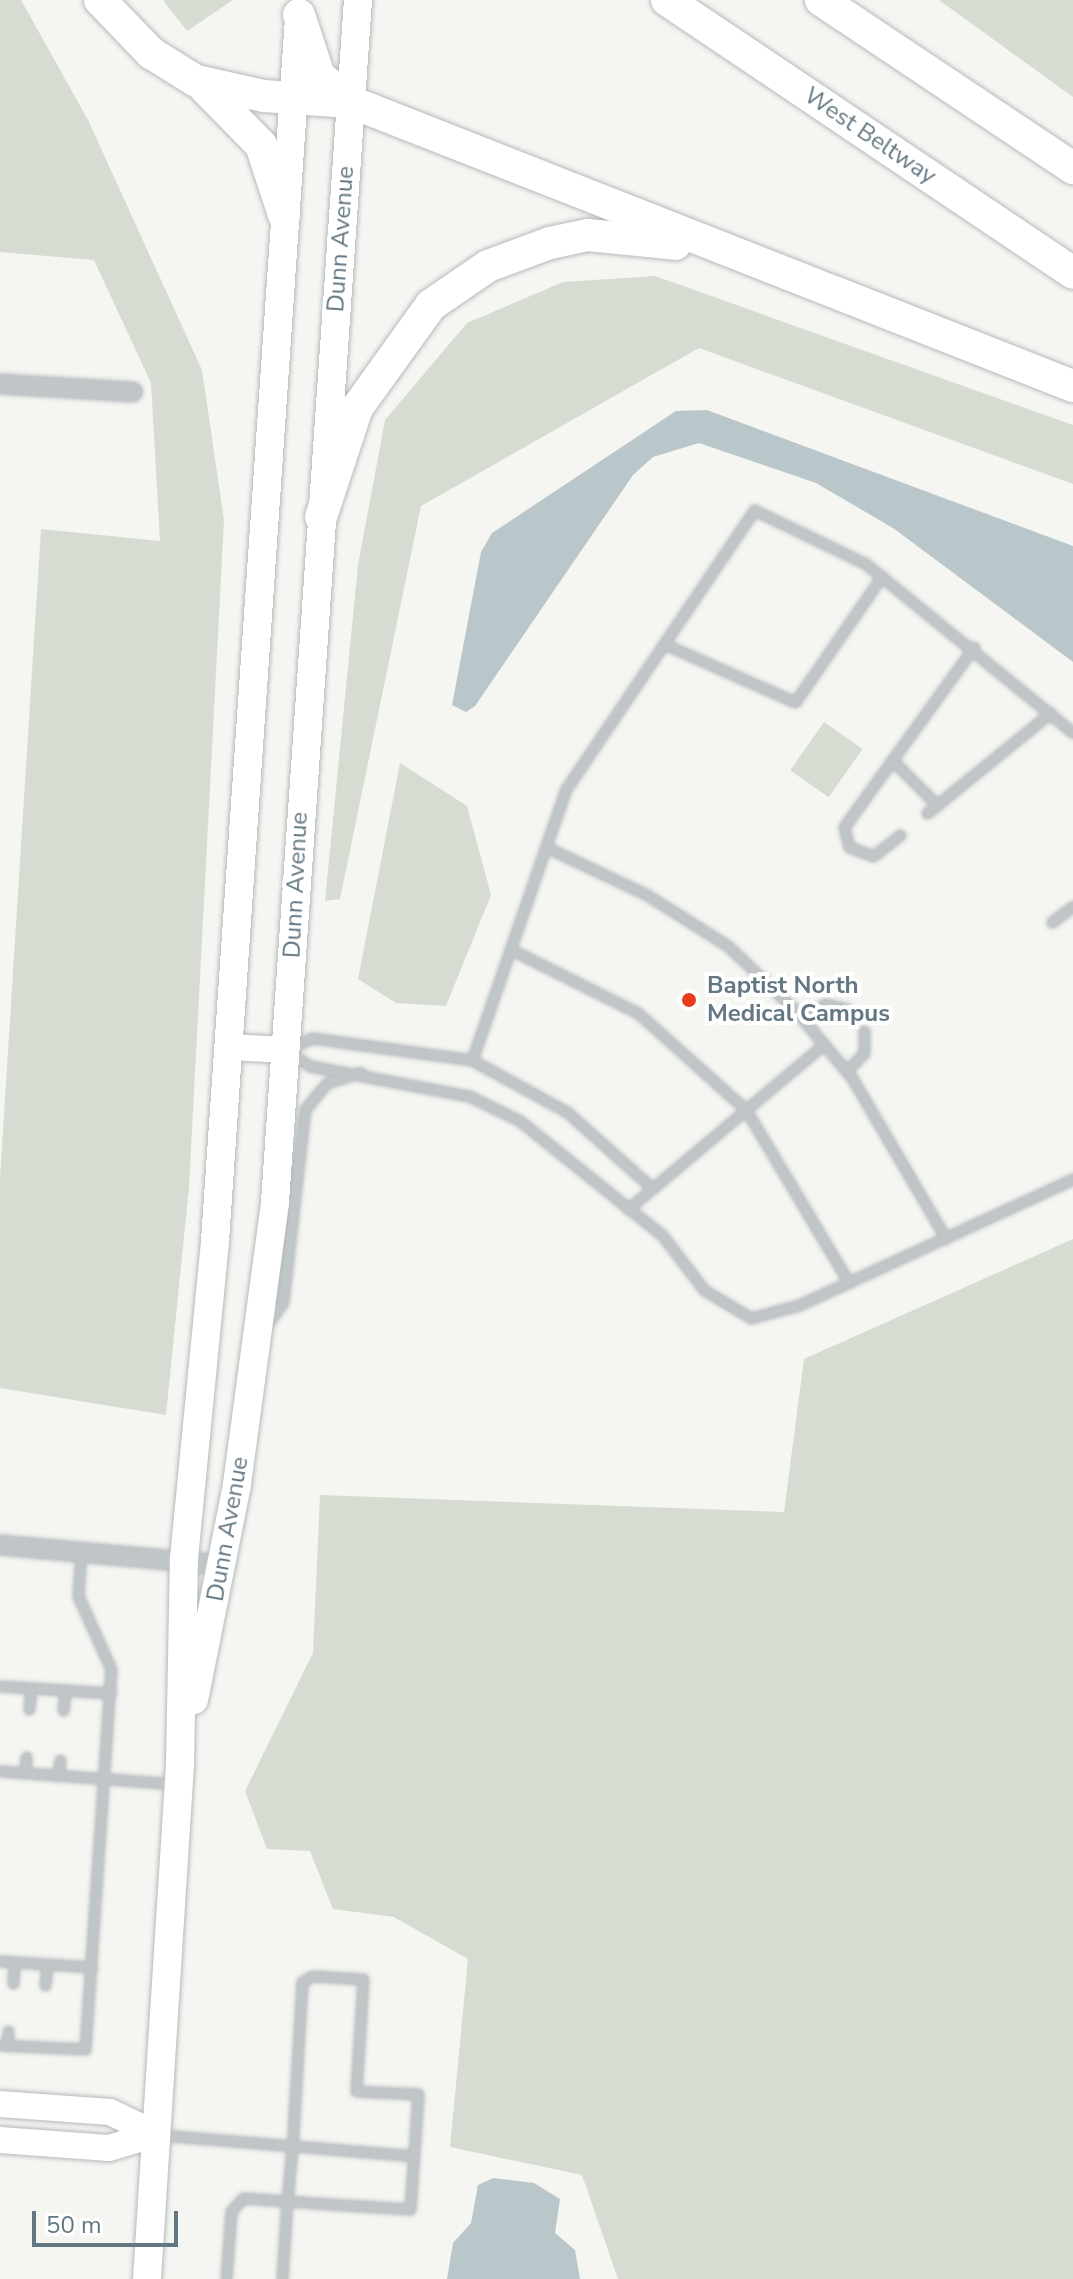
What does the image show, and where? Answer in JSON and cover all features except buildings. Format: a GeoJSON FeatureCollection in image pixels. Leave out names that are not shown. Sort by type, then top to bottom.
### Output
{"type":"FeatureCollection","features":[{"type":"Feature","properties":{"kind":"highway"},"geometry":{"type":"LineString","coordinates":[[100,0],[151,53],[196,81],[261,145],[284,215]]}},
{"type":"Feature","properties":{"kind":"highway","name":"West Beltway"},"geometry":{"type":"LineString","coordinates":[[667,0],[1073,273]]}},
{"type":"Feature","properties":{"kind":"highway"},"geometry":{"type":"LineString","coordinates":[[821,0],[1073,168]]}},
{"type":"Feature","properties":{"kind":"highway"},"geometry":{"type":"LineString","coordinates":[[299,8],[319,76],[351,102]]}},
{"type":"Feature","properties":{"kind":"highway"},"geometry":{"type":"LineString","coordinates":[[196,81],[292,98],[351,102],[598,196],[733,257],[1073,386]]}},
{"type":"Feature","properties":{"kind":"highway"},"geometry":{"type":"LineString","coordinates":[[321,517],[357,408],[379,369],[404,333],[458,284],[522,252],[588,235],[651,238],[733,257]]}},
{"type":"Feature","properties":{"kind":"main road","name":"Dunn Avenue"},"geometry":{"type":"LineString","coordinates":[[179,1774],[223,1565],[259,1335],[286,1050],[358,0]]}},
{"type":"Feature","properties":{"kind":"main road","name":"Dunn Avenue"},"geometry":{"type":"LineString","coordinates":[[147,2279],[179,1774],[184,1558],[229,1047],[299,8]]}},
{"type":"Feature","properties":{"kind":"street"},"geometry":{"type":"LineString","coordinates":[[0,384],[133,392]]}},
{"type":"Feature","properties":{"kind":"street"},"geometry":{"type":"LineString","coordinates":[[229,1047],[286,1050]]}},
{"type":"Feature","properties":{"kind":"street"},"geometry":{"type":"LineString","coordinates":[[0,1545],[184,1558],[223,1565]]}},
{"type":"Feature","properties":{"kind":"street"},"geometry":{"type":"LineString","coordinates":[[0,2104],[110,2112],[156,2134]]}},
{"type":"Feature","properties":{"kind":"street"},"geometry":{"type":"LineString","coordinates":[[0,2140],[109,2148],[156,2134]]}},
{"type":"Feature","properties":{"kind":"lane"},"geometry":{"type":"LineString","coordinates":[[472,1060],[566,789],[754,510],[882,576],[974,647],[1073,733]]}},
{"type":"Feature","properties":{"kind":"lane"},"geometry":{"type":"LineString","coordinates":[[664,644],[795,702],[882,576]]}},
{"type":"Feature","properties":{"kind":"lane"},"geometry":{"type":"LineString","coordinates":[[900,835],[873,856],[849,847],[844,827],[974,647]]}},
{"type":"Feature","properties":{"kind":"lane"},"geometry":{"type":"LineString","coordinates":[[927,813],[1050,713]]}},
{"type":"Feature","properties":{"kind":"lane"},"geometry":{"type":"LineString","coordinates":[[892,760],[937,805]]}},
{"type":"Feature","properties":{"kind":"lane"},"geometry":{"type":"LineString","coordinates":[[546,847],[647,895],[728,946],[803,1019],[846,1071],[946,1239]]}},
{"type":"Feature","properties":{"kind":"lane"},"geometry":{"type":"LineString","coordinates":[[1052,922],[1073,906]]}},
{"type":"Feature","properties":{"kind":"lane"},"geometry":{"type":"LineString","coordinates":[[510,949],[638,1013],[746,1110],[849,1283]]}},
{"type":"Feature","properties":{"kind":"lane"},"geometry":{"type":"LineString","coordinates":[[803,1019],[825,1004],[846,1009]]}},
{"type":"Feature","properties":{"kind":"lane"},"geometry":{"type":"LineString","coordinates":[[846,1071],[864,1053],[864,1031]]}},
{"type":"Feature","properties":{"kind":"lane"},"geometry":{"type":"LineString","coordinates":[[286,1050],[312,1038],[472,1060],[567,1112],[651,1187]]}},
{"type":"Feature","properties":{"kind":"lane"},"geometry":{"type":"LineString","coordinates":[[628,1209],[823,1045]]}},
{"type":"Feature","properties":{"kind":"lane"},"geometry":{"type":"LineString","coordinates":[[286,1050],[310,1066],[363,1071],[469,1096],[520,1121],[628,1209],[731,1310],[770,1317],[1073,1179]]}},
{"type":"Feature","properties":{"kind":"lane"},"geometry":{"type":"LineString","coordinates":[[259,1335],[283,1302],[305,1109],[327,1083],[363,1071]]}},
{"type":"Feature","properties":{"kind":"lane"},"geometry":{"type":"LineString","coordinates":[[8,2031],[4,2045],[85,2049],[111,1693],[107,1654],[87,1626],[78,1596],[81,1551]]}},
{"type":"Feature","properties":{"kind":"lane"},"geometry":{"type":"LineString","coordinates":[[0,1686],[111,1693]]}},
{"type":"Feature","properties":{"kind":"lane"},"geometry":{"type":"LineString","coordinates":[[29,1709],[31,1688]]}},
{"type":"Feature","properties":{"kind":"lane"},"geometry":{"type":"LineString","coordinates":[[63,1710],[65,1691]]}},
{"type":"Feature","properties":{"kind":"lane"},"geometry":{"type":"LineString","coordinates":[[25,1773],[26,1757]]}},
{"type":"Feature","properties":{"kind":"lane"},"geometry":{"type":"LineString","coordinates":[[58,1776],[60,1760]]}},
{"type":"Feature","properties":{"kind":"lane"},"geometry":{"type":"LineString","coordinates":[[0,1771],[105,1779],[179,1774]]}},
{"type":"Feature","properties":{"kind":"lane"},"geometry":{"type":"LineString","coordinates":[[0,1961],[92,1967]]}},
{"type":"Feature","properties":{"kind":"lane"},"geometry":{"type":"LineString","coordinates":[[13,1983],[14,1962]]}},
{"type":"Feature","properties":{"kind":"lane"},"geometry":{"type":"LineString","coordinates":[[45,1985],[47,1965]]}},
{"type":"Feature","properties":{"kind":"lane"},"geometry":{"type":"LineString","coordinates":[[226,2279],[235,2202],[287,2201],[410,2209],[418,2094],[356,2091],[363,1979],[312,1976],[302,1982],[292,2148],[287,2201],[282,2279]]}},
{"type":"Feature","properties":{"kind":"lane"},"geometry":{"type":"LineString","coordinates":[[41,2047],[42,2033]]}},
{"type":"Feature","properties":{"kind":"lane"},"geometry":{"type":"LineString","coordinates":[[156,2134],[413,2156]]}},
{"type":"Feature","properties":{"kind":"shaded area"},"geometry":{"type":"Polygon","coordinates":[[[0,0],[21,0],[88,120],[202,370],[224,520],[189,1187],[166,1415],[0,1388],[0,1178],[41,529],[160,541],[151,383],[94,260],[0,252],[0,0]]]}},
{"type":"Feature","properties":{"kind":"shaded area"},"geometry":{"type":"Polygon","coordinates":[[[163,0],[233,0],[187,31],[163,0]]]}},
{"type":"Feature","properties":{"kind":"shaded area"},"geometry":{"type":"Polygon","coordinates":[[[939,0],[1073,0],[1073,97],[939,0]]]}},
{"type":"Feature","properties":{"kind":"shaded area"},"geometry":{"type":"Polygon","coordinates":[[[655,276],[1073,425],[1073,484],[699,348],[421,506],[340,899],[325,901],[358,565],[385,420],[467,323],[563,282],[655,276]]]}},
{"type":"Feature","properties":{"kind":"shaded area"},"geometry":{"type":"Polygon","coordinates":[[[707,410],[1073,546],[1073,662],[893,528],[816,483],[699,443],[653,457],[633,475],[475,706],[466,712],[452,705],[481,552],[492,533],[676,411],[707,410]]]}},
{"type":"Feature","properties":{"kind":"shaded area"},"geometry":{"type":"Polygon","coordinates":[[[824,722],[863,749],[829,797],[790,770],[824,722]]]}},
{"type":"Feature","properties":{"kind":"shaded area"},"geometry":{"type":"Polygon","coordinates":[[[400,763],[467,806],[491,895],[446,1006],[396,1003],[358,979],[400,763]]]}},
{"type":"Feature","properties":{"kind":"shaded area"},"geometry":{"type":"Polygon","coordinates":[[[1073,1239],[1073,2279],[618,2279],[582,2175],[450,2147],[468,1959],[394,1917],[333,1909],[310,1851],[267,1849],[245,1791],[313,1653],[320,1495],[784,1512],[804,1359],[1073,1239]]]}},
{"type":"Feature","properties":{"kind":"shaded area"},"geometry":{"type":"Polygon","coordinates":[[[493,2178],[534,2183],[560,2199],[555,2233],[575,2250],[580,2279],[447,2279],[453,2243],[471,2223],[478,2185],[493,2178]]]}},
{"type":"Feature","properties":{"kind":"place","name":"Baptist North Medical Campus"},"geometry":{"type":"Point","coordinates":[689,1000]}}]}
